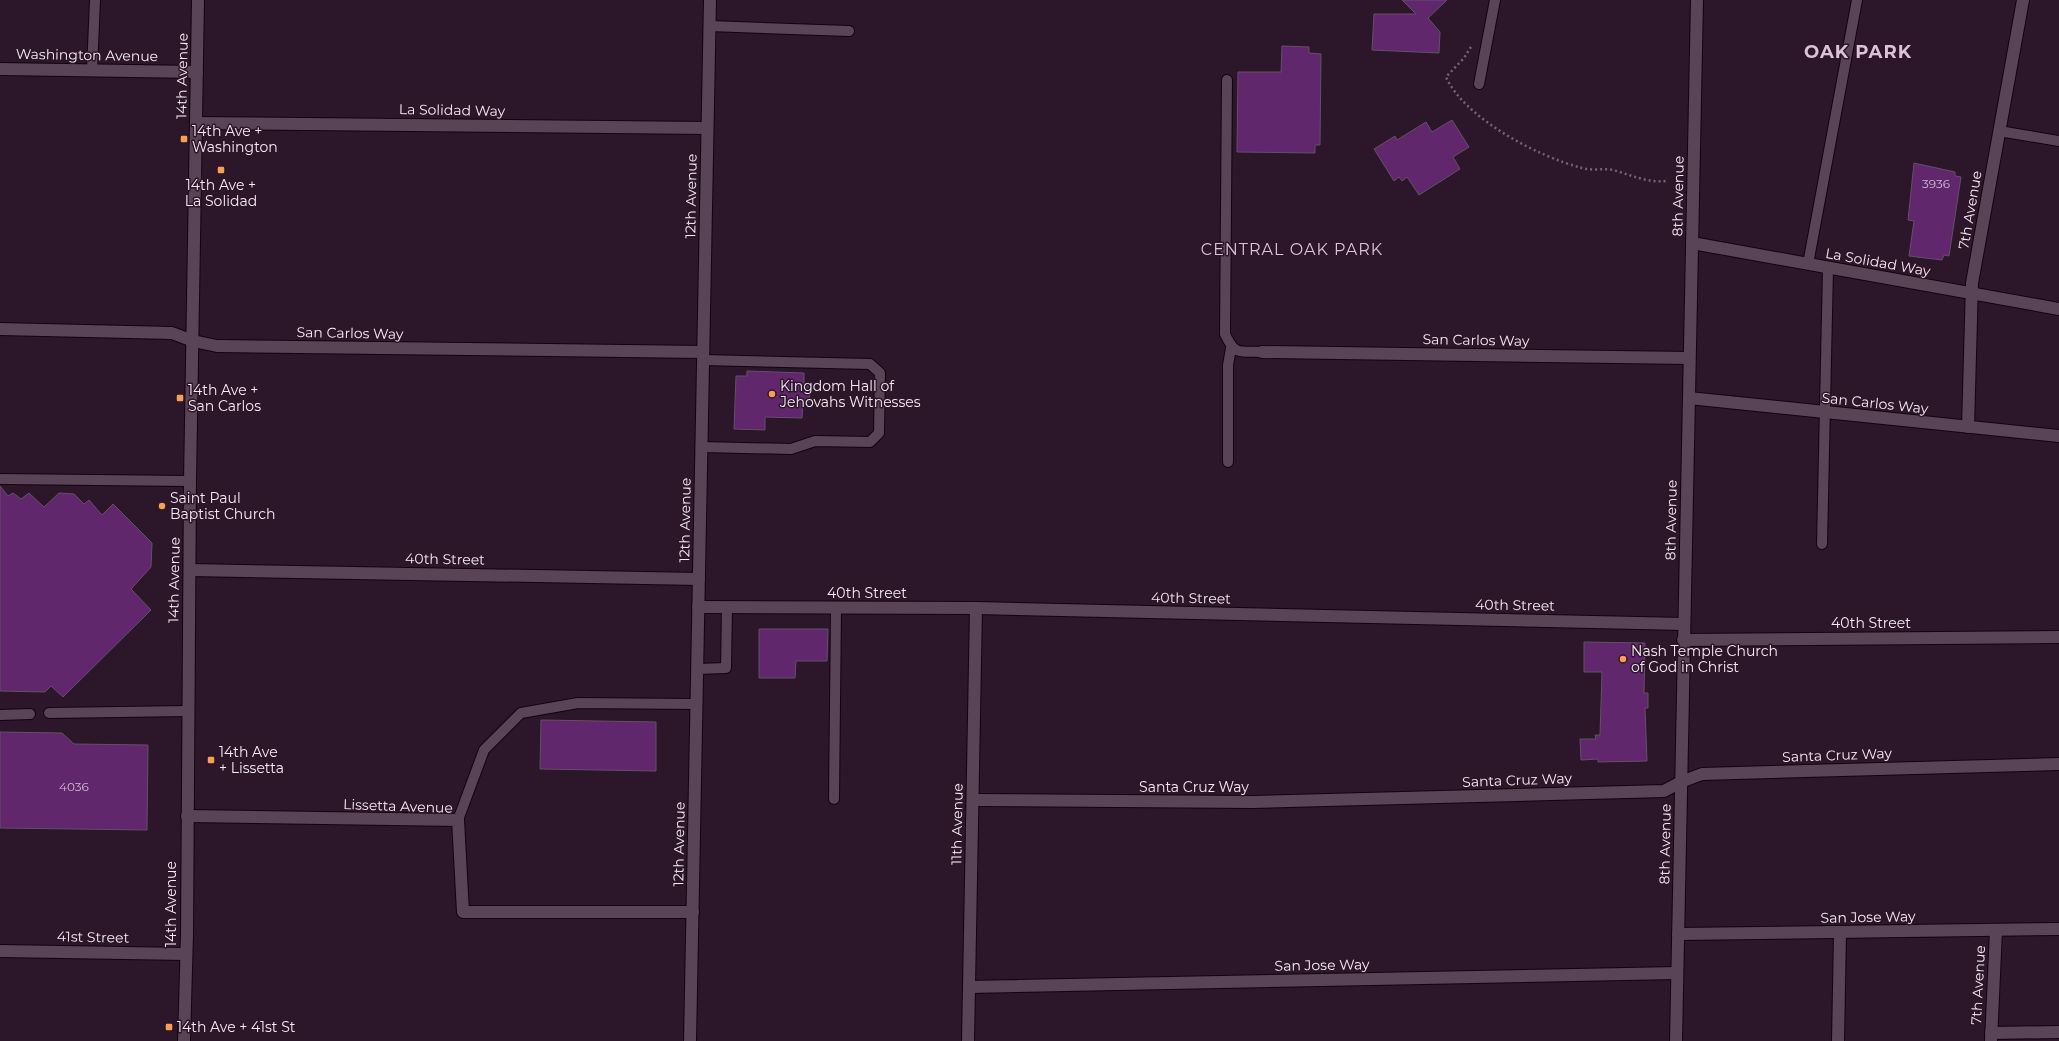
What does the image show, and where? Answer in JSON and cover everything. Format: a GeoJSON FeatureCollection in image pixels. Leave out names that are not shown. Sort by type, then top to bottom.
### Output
{"type":"FeatureCollection","features":[{"type":"Feature","properties":{"kind":"street","name":"14th Avenue"},"geometry":{"type":"LineString","coordinates":[[184,1041],[190,481],[198,0]]}},
{"type":"Feature","properties":{"kind":"street","name":"12th Avenue"},"geometry":{"type":"LineString","coordinates":[[690,1041],[710,0]]}},
{"type":"Feature","properties":{"kind":"street","name":"8th Avenue"},"geometry":{"type":"LineString","coordinates":[[1676,1041],[1676,973],[1697,0]]}},
{"type":"Feature","properties":{"kind":"street","name":"7th Avenue"},"geometry":{"type":"LineString","coordinates":[[1968,427],[1972,283],[2023,0]]}},
{"type":"Feature","properties":{"kind":"street","name":"Washington Avenue"},"geometry":{"type":"LineString","coordinates":[[0,69],[197,72]]}},
{"type":"Feature","properties":{"kind":"street","name":"La Solidad Way"},"geometry":{"type":"LineString","coordinates":[[196,123],[707,128]]}},
{"type":"Feature","properties":{"kind":"street","name":"La Solidad Way"},"geometry":{"type":"LineString","coordinates":[[1692,243],[2059,309]]}},
{"type":"Feature","properties":{"kind":"street","name":"San Carlos Way"},"geometry":{"type":"LineString","coordinates":[[0,330],[172,333],[193,342],[218,346],[703,356]]}},
{"type":"Feature","properties":{"kind":"street","name":"San Carlos Way"},"geometry":{"type":"LineString","coordinates":[[1262,352],[1689,358]]}},
{"type":"Feature","properties":{"kind":"street","name":"San Carlos Way"},"geometry":{"type":"LineString","coordinates":[[1689,398],[2059,436]]}},
{"type":"Feature","properties":{"kind":"street","name":"40th Street"},"geometry":{"type":"LineString","coordinates":[[190,570],[699,579]]}},
{"type":"Feature","properties":{"kind":"street","name":"40th Street"},"geometry":{"type":"LineString","coordinates":[[698,607],[976,608],[1684,624]]}},
{"type":"Feature","properties":{"kind":"street","name":"11th Avenue"},"geometry":{"type":"LineString","coordinates":[[968,1041],[976,608]]}},
{"type":"Feature","properties":{"kind":"street","name":"40th Street"},"geometry":{"type":"LineString","coordinates":[[1683,640],[2059,637]]}},
{"type":"Feature","properties":{"kind":"street","name":"Santa Cruz Way"},"geometry":{"type":"LineString","coordinates":[[972,800],[1253,802],[1664,791],[1681,782],[1702,774],[2059,764]]}},
{"type":"Feature","properties":{"kind":"street","name":"Lissetta Avenue"},"geometry":{"type":"LineString","coordinates":[[187,816],[458,820],[463,912],[693,912]]}},
{"type":"Feature","properties":{"kind":"street","name":"San Jose Way"},"geometry":{"type":"LineString","coordinates":[[1678,934],[2059,929]]}},
{"type":"Feature","properties":{"kind":"street","name":"7th Avenue"},"geometry":{"type":"LineString","coordinates":[[1991,1037],[1996,930]]}},
{"type":"Feature","properties":{"kind":"street"},"geometry":{"type":"LineString","coordinates":[[1838,1041],[1840,933]]}},
{"type":"Feature","properties":{"kind":"street","name":"41st Street"},"geometry":{"type":"LineString","coordinates":[[0,951],[186,954]]}},
{"type":"Feature","properties":{"kind":"street","name":"San Jose Way"},"geometry":{"type":"LineString","coordinates":[[969,987],[1676,973]]}},
{"type":"Feature","properties":{"kind":"street"},"geometry":{"type":"LineString","coordinates":[[1991,1037],[2059,1032]]}},
{"type":"Feature","properties":{"kind":"lane"},"geometry":{"type":"LineString","coordinates":[[92,70],[95,0]]}},
{"type":"Feature","properties":{"kind":"lane"},"geometry":{"type":"LineString","coordinates":[[1480,84],[1495,0]]}},
{"type":"Feature","properties":{"kind":"lane"},"geometry":{"type":"LineString","coordinates":[[1808,264],[1857,0]]}},
{"type":"Feature","properties":{"kind":"lane"},"geometry":{"type":"LineString","coordinates":[[709,26],[850,31]]}},
{"type":"Feature","properties":{"kind":"lane"},"geometry":{"type":"LineString","coordinates":[[1228,80],[1225,334],[1231,348],[1228,365],[1228,462]]}},
{"type":"Feature","properties":{"kind":"lane"},"geometry":{"type":"LineString","coordinates":[[2000,131],[2059,141]]}},
{"type":"Feature","properties":{"kind":"lane"},"geometry":{"type":"LineString","coordinates":[[1822,544],[1828,268]]}},
{"type":"Feature","properties":{"kind":"lane"},"geometry":{"type":"LineString","coordinates":[[1231,348],[1238,351],[1262,352]]}},
{"type":"Feature","properties":{"kind":"lane"},"geometry":{"type":"LineString","coordinates":[[701,447],[791,449],[815,441],[870,442],[879,434],[880,373],[870,364],[703,356]]}},
{"type":"Feature","properties":{"kind":"lane"},"geometry":{"type":"LineString","coordinates":[[0,479],[190,481]]}},
{"type":"Feature","properties":{"kind":"lane"},"geometry":{"type":"LineString","coordinates":[[697,668],[726,668],[727,607]]}},
{"type":"Feature","properties":{"kind":"lane"},"geometry":{"type":"LineString","coordinates":[[834,799],[836,608]]}},
{"type":"Feature","properties":{"kind":"lane"},"geometry":{"type":"LineString","coordinates":[[458,820],[484,750],[521,713],[578,703],[696,704]]}},
{"type":"Feature","properties":{"kind":"lane"},"geometry":{"type":"LineString","coordinates":[[49,713],[188,711]]}},
{"type":"Feature","properties":{"kind":"lane"},"geometry":{"type":"LineString","coordinates":[[0,714],[30,714]]}},
{"type":"Feature","properties":{"kind":"path"},"geometry":{"type":"LineString","coordinates":[[1472,44],[1464,58],[1446,77],[1449,84],[1475,114],[1503,134],[1541,153],[1583,168],[1611,169],[1654,182],[1666,181]]}},
{"type":"Feature","properties":{"kind":"building"},"geometry":{"type":"Polygon","coordinates":[[[1402,0],[1447,0],[1428,18],[1440,32],[1439,53],[1372,50],[1374,14],[1416,14],[1402,0]]]}},
{"type":"Feature","properties":{"kind":"building"},"geometry":{"type":"Polygon","coordinates":[[[1282,46],[1309,47],[1309,53],[1321,54],[1320,145],[1315,145],[1315,153],[1237,152],[1238,72],[1281,72],[1282,46]]]}},
{"type":"Feature","properties":{"kind":"building"},"geometry":{"type":"Polygon","coordinates":[[[1452,120],[1469,147],[1453,157],[1460,169],[1419,195],[1407,177],[1402,181],[1399,177],[1394,181],[1374,149],[1395,136],[1397,140],[1426,122],[1432,132],[1452,120]]]}},
{"type":"Feature","properties":{"kind":"building"},"geometry":{"type":"Polygon","coordinates":[[[1914,163],[1955,172],[1955,176],[1961,177],[1949,256],[1944,255],[1942,260],[1909,256],[1914,221],[1908,220],[1914,163]]]}},
{"type":"Feature","properties":{"kind":"building","name":"Kingdom Hall of Jehovahs Witnesses"},"geometry":{"type":"Polygon","coordinates":[[[747,371],[804,373],[804,386],[810,386],[809,402],[803,402],[802,418],[765,417],[765,430],[734,429],[736,376],[747,376],[747,371]]]}},
{"type":"Feature","properties":{"kind":"building"},"geometry":{"type":"Polygon","coordinates":[[[0,486],[8,496],[13,493],[21,499],[29,493],[44,507],[59,493],[74,494],[84,504],[89,500],[102,515],[113,504],[152,543],[151,567],[131,589],[151,610],[63,697],[51,686],[45,692],[0,691],[0,486]]]}},
{"type":"Feature","properties":{"kind":"building"},"geometry":{"type":"Polygon","coordinates":[[[759,629],[828,629],[827,661],[796,661],[795,678],[759,678],[759,629]]]}},
{"type":"Feature","properties":{"kind":"building"},"geometry":{"type":"Polygon","coordinates":[[[1584,642],[1645,643],[1644,693],[1648,693],[1648,708],[1645,708],[1647,761],[1598,762],[1598,759],[1581,760],[1580,739],[1596,739],[1595,735],[1600,735],[1602,672],[1584,672],[1584,642]]]}},
{"type":"Feature","properties":{"kind":"building"},"geometry":{"type":"Polygon","coordinates":[[[541,720],[656,722],[656,771],[540,769],[541,720]]]}},
{"type":"Feature","properties":{"kind":"building"},"geometry":{"type":"Polygon","coordinates":[[[0,732],[62,733],[74,744],[148,745],[147,830],[0,828],[0,732]]]}},
{"type":"Feature","properties":{"kind":"place","name":"14th Ave + Washington"},"geometry":{"type":"Point","coordinates":[184,139]}},
{"type":"Feature","properties":{"kind":"place","name":"14th Ave + La Solidad"},"geometry":{"type":"Point","coordinates":[221,170]}},
{"type":"Feature","properties":{"kind":"place","name":"Kingdom Hall of Jehovahs Witnesses"},"geometry":{"type":"Point","coordinates":[772,394]}},
{"type":"Feature","properties":{"kind":"place","name":"14th Ave + San Carlos"},"geometry":{"type":"Point","coordinates":[180,398]}},
{"type":"Feature","properties":{"kind":"place","name":"Saint Paul Baptist Church"},"geometry":{"type":"Point","coordinates":[162,506]}},
{"type":"Feature","properties":{"kind":"place","name":"Nash Temple Church of God in Christ"},"geometry":{"type":"Point","coordinates":[1623,659]}},
{"type":"Feature","properties":{"kind":"place","name":"14th Ave + Lissetta"},"geometry":{"type":"Point","coordinates":[211,760]}},
{"type":"Feature","properties":{"kind":"place","name":"14th Ave + 41st St"},"geometry":{"type":"Point","coordinates":[169,1027]}},
{"type":"Feature","properties":{"kind":"district","name":"OAK PARK"},"geometry":{"type":"Point","coordinates":[1858,52]}},
{"type":"Feature","properties":{"kind":"district","name":"CENTRAL OAK PARK"},"geometry":{"type":"Point","coordinates":[1292,249]}}]}
